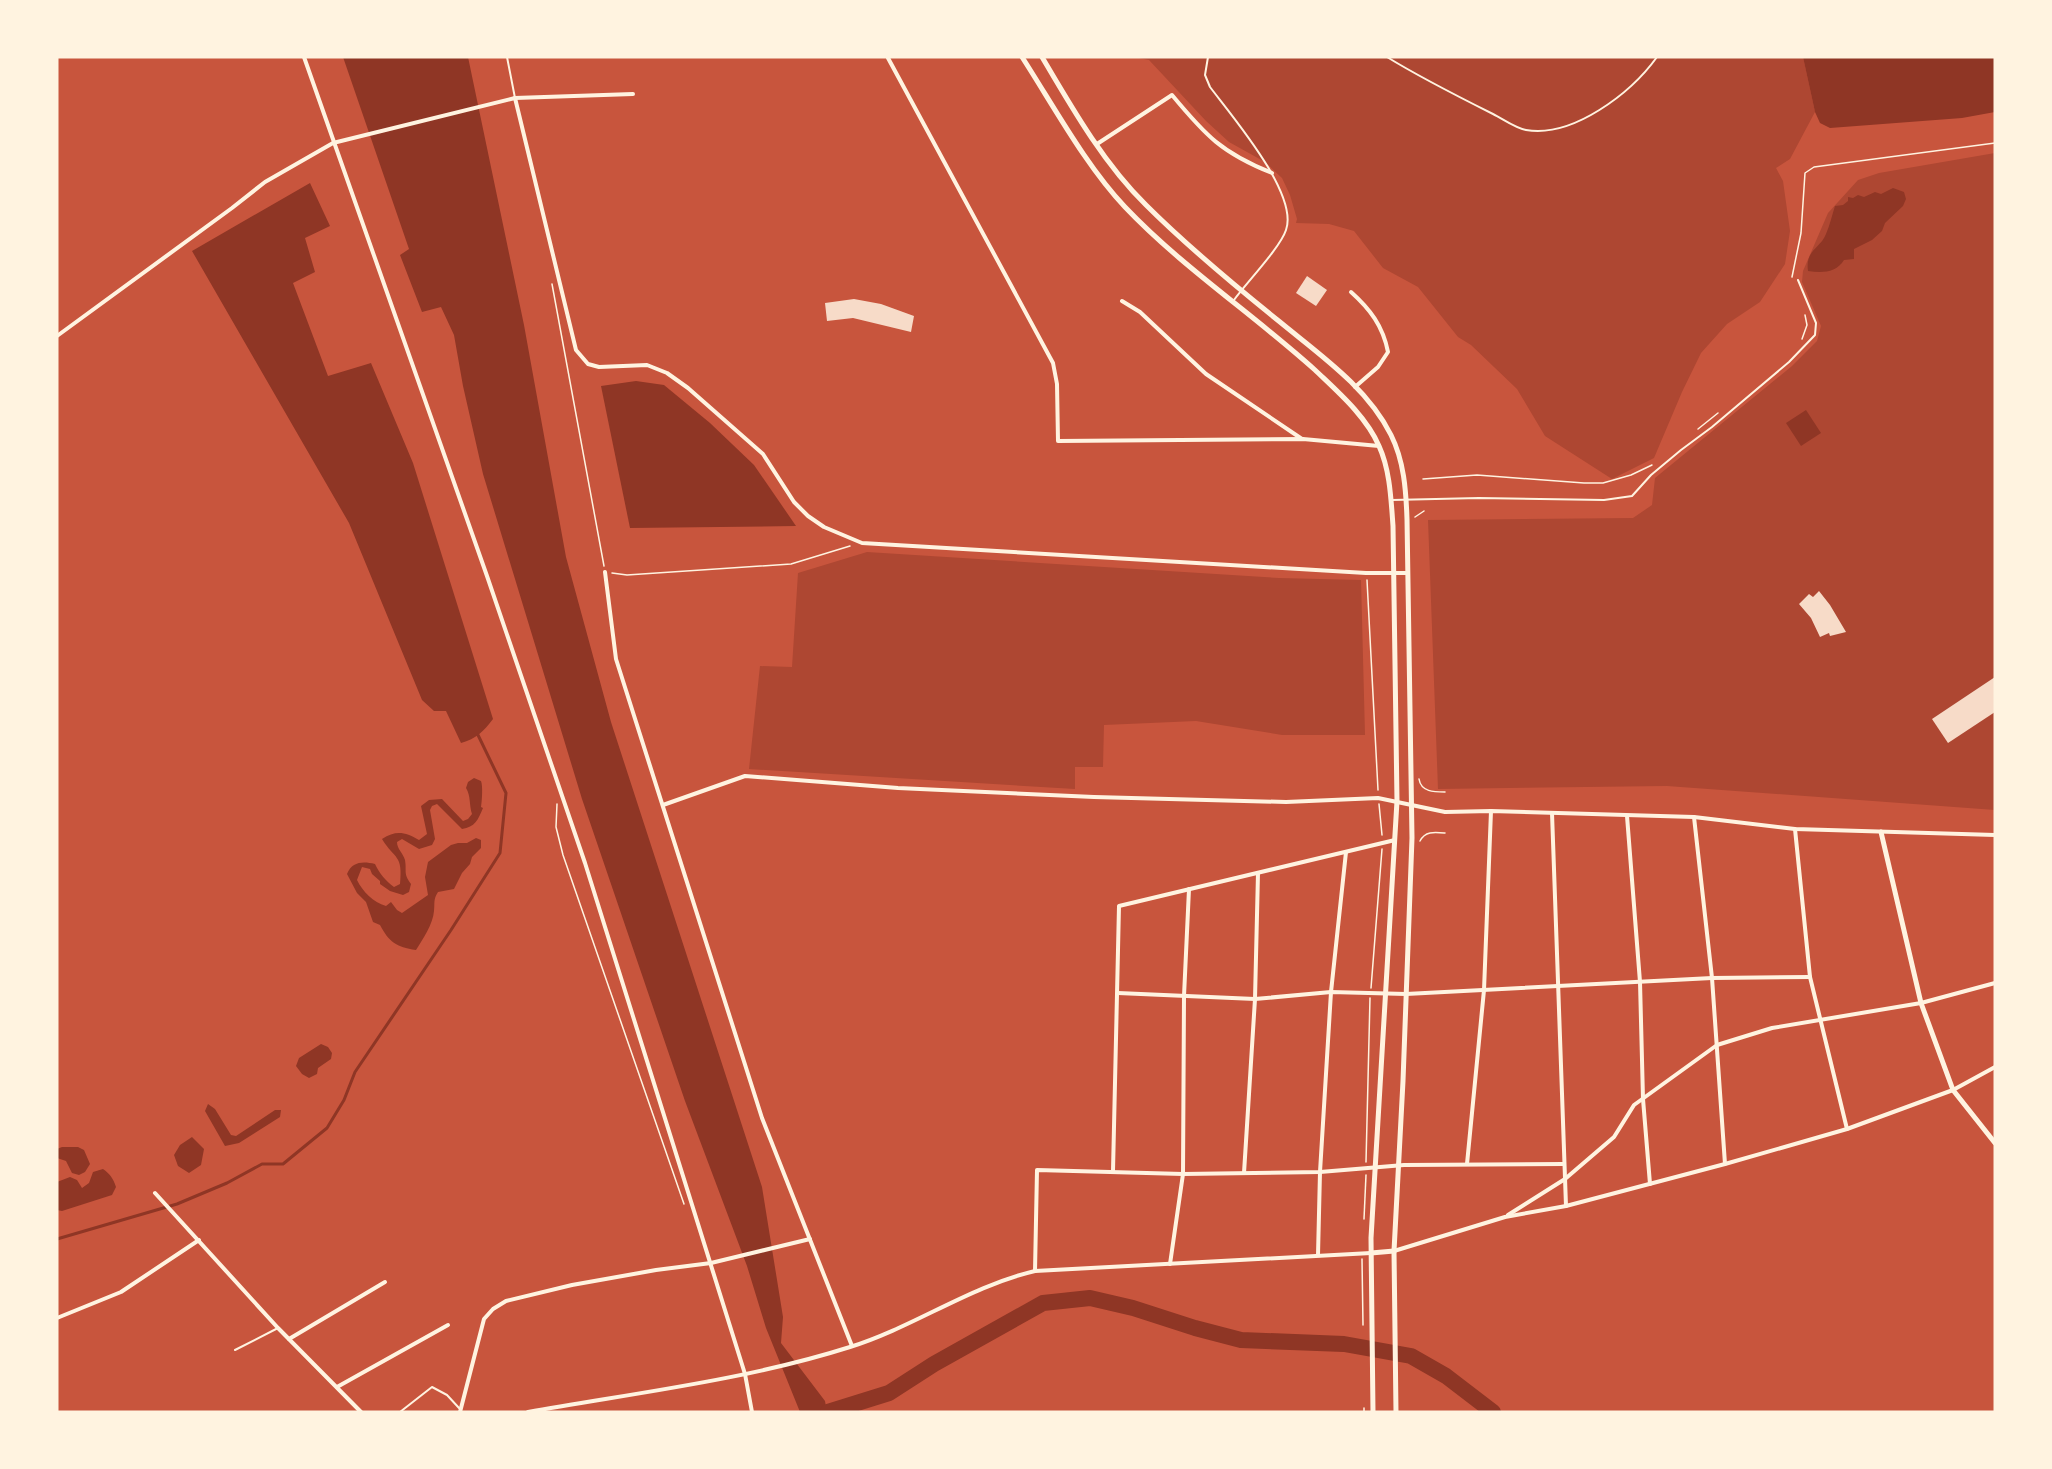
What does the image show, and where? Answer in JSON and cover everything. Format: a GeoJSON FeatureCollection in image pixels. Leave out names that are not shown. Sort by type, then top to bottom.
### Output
{"type":"FeatureCollection","features":[{"type":"Feature","properties":{"kind":"main road"},"geometry":{"type":"LineString","coordinates":[[1022,57],[1075,140],[1105,183],[1125,206],[1185,261],[1333,387],[1364,421],[1380,446],[1385,465],[1391,500],[1397,801],[1371,1252],[1373,1412]]}},
{"type":"Feature","properties":{"kind":"main road"},"geometry":{"type":"LineString","coordinates":[[1042,57],[1097,144],[1144,203],[1175,233],[1324,358],[1355,387],[1383,421],[1396,446],[1403,471],[1406,499],[1412,806],[1395,1251],[1396,1412]]}},
{"type":"Feature","properties":{"kind":"main road"},"geometry":{"type":"LineString","coordinates":[[1881,832],[1921,1003],[1953,1090],[1995,1143]]}},
{"type":"Feature","properties":{"kind":"main road"},"geometry":{"type":"LineString","coordinates":[[1371,1252],[1395,1251]]}},
{"type":"Feature","properties":{"kind":"street"},"geometry":{"type":"LineString","coordinates":[[304,57],[488,576],[585,863],[745,1374],[752,1412]]}},
{"type":"Feature","properties":{"kind":"street"},"geometry":{"type":"LineString","coordinates":[[888,57],[1053,363],[1057,384],[1058,441],[1303,439],[1380,446]]}},
{"type":"Feature","properties":{"kind":"street"},"geometry":{"type":"LineString","coordinates":[[57,336],[265,182],[333,142],[515,98],[633,94]]}},
{"type":"Feature","properties":{"kind":"street"},"geometry":{"type":"LineString","coordinates":[[1097,144],[1173,95],[1200,130],[1221,147],[1253,166],[1272,173]]}},
{"type":"Feature","properties":{"kind":"street"},"geometry":{"type":"LineString","coordinates":[[515,98],[572,338],[581,358],[588,364],[599,367],[647,365],[667,373],[688,388],[763,453],[794,502],[824,527],[862,543],[1366,573],[1407,573]]}},
{"type":"Feature","properties":{"kind":"street"},"geometry":{"type":"LineString","coordinates":[[1351,292],[1377,321],[1385,335],[1388,352],[1378,367],[1355,387]]}},
{"type":"Feature","properties":{"kind":"street"},"geometry":{"type":"LineString","coordinates":[[1122,301],[1140,312],[1206,374],[1303,439]]}},
{"type":"Feature","properties":{"kind":"street"},"geometry":{"type":"LineString","coordinates":[[605,572],[616,659],[762,1118],[852,1346]]}},
{"type":"Feature","properties":{"kind":"street"},"geometry":{"type":"LineString","coordinates":[[663,805],[745,776],[898,788],[1094,797],[1286,802],[1378,798],[1445,812],[1491,811],[1694,817],[1795,829],[1995,835]]}},
{"type":"Feature","properties":{"kind":"street"},"geometry":{"type":"LineString","coordinates":[[1467,1164],[1484,990],[1491,811]]}},
{"type":"Feature","properties":{"kind":"street"},"geometry":{"type":"LineString","coordinates":[[1552,813],[1566,1206]]}},
{"type":"Feature","properties":{"kind":"street"},"geometry":{"type":"LineString","coordinates":[[1627,816],[1640,982],[1643,1099],[1650,1184]]}},
{"type":"Feature","properties":{"kind":"street"},"geometry":{"type":"LineString","coordinates":[[1694,817],[1712,978],[1725,1164]]}},
{"type":"Feature","properties":{"kind":"street"},"geometry":{"type":"LineString","coordinates":[[1795,829],[1810,977],[1847,1129]]}},
{"type":"Feature","properties":{"kind":"street"},"geometry":{"type":"LineString","coordinates":[[1113,1172],[1119,906],[1396,840]]}},
{"type":"Feature","properties":{"kind":"street"},"geometry":{"type":"LineString","coordinates":[[1318,1255],[1330,992],[1346,852]]}},
{"type":"Feature","properties":{"kind":"street"},"geometry":{"type":"LineString","coordinates":[[1244,1173],[1255,999],[1258,873]]}},
{"type":"Feature","properties":{"kind":"street"},"geometry":{"type":"LineString","coordinates":[[1170,1264],[1183,1174],[1184,996],[1189,889]]}},
{"type":"Feature","properties":{"kind":"street"},"geometry":{"type":"LineString","coordinates":[[1118,993],[1255,999],[1330,992],[1406,994],[1712,978],[1810,977]]}},
{"type":"Feature","properties":{"kind":"street"},"geometry":{"type":"LineString","coordinates":[[1505,1217],[1565,1179],[1614,1137],[1634,1105],[1717,1045],[1772,1028],[1921,1003],[1995,983]]}},
{"type":"Feature","properties":{"kind":"street"},"geometry":{"type":"LineString","coordinates":[[1395,1251],[1505,1217],[1566,1206],[1847,1129],[1953,1090],[1995,1067]]}},
{"type":"Feature","properties":{"kind":"street"},"geometry":{"type":"LineString","coordinates":[[1035,1271],[1037,1170],[1183,1174],[1320,1172],[1375,1167],[1467,1164],[1564,1164]]}},
{"type":"Feature","properties":{"kind":"street"},"geometry":{"type":"LineString","coordinates":[[155,1193],[278,1328],[361,1412]]}},
{"type":"Feature","properties":{"kind":"street"},"geometry":{"type":"LineString","coordinates":[[460,1411],[484,1319],[492,1309],[506,1301],[572,1285],[711,1263],[810,1239]]}},
{"type":"Feature","properties":{"kind":"street"},"geometry":{"type":"LineString","coordinates":[[57,1318],[121,1292],[199,1240]]}},
{"type":"Feature","properties":{"kind":"street"},"geometry":{"type":"LineString","coordinates":[[528,1412],[745,1374],[830,1353],[920,1319],[1013,1276],[1035,1271],[1371,1252]]}},
{"type":"Feature","properties":{"kind":"street"},"geometry":{"type":"LineString","coordinates":[[289,1339],[385,1282]]}},
{"type":"Feature","properties":{"kind":"street"},"geometry":{"type":"LineString","coordinates":[[337,1387],[448,1325]]}},
{"type":"Feature","properties":{"kind":"lane"},"geometry":{"type":"LineString","coordinates":[[507,57],[515,98]]}},
{"type":"Feature","properties":{"kind":"lane"},"geometry":{"type":"LineString","coordinates":[[1208,57],[1205,75],[1210,87],[1272,173],[1284,200],[1288,218],[1286,230],[1276,246],[1234,301]]}},
{"type":"Feature","properties":{"kind":"lane"},"geometry":{"type":"LineString","coordinates":[[1387,57],[1426,82],[1524,130],[1551,130],[1574,124],[1599,110],[1640,78],[1657,57]]}},
{"type":"Feature","properties":{"kind":"lane"},"geometry":{"type":"LineString","coordinates":[[1391,500],[1479,498],[1598,500],[1632,496],[1666,462],[1789,362],[1815,335],[1816,323],[1798,280]]}},
{"type":"Feature","properties":{"kind":"lane"},"geometry":{"type":"LineString","coordinates":[[235,1350],[278,1328]]}},
{"type":"Feature","properties":{"kind":"lane"},"geometry":{"type":"LineString","coordinates":[[400,1412],[432,1387],[447,1395],[460,1411]]}},
{"type":"Feature","properties":{"kind":"path"},"geometry":{"type":"LineString","coordinates":[[1792,280],[1801,232],[1807,170],[1995,143]]}},
{"type":"Feature","properties":{"kind":"path"},"geometry":{"type":"LineString","coordinates":[[551,279],[605,572],[627,575],[791,564],[862,543]]}},
{"type":"Feature","properties":{"kind":"path"},"geometry":{"type":"LineString","coordinates":[[1801,342],[1808,325],[1805,311]]}},
{"type":"Feature","properties":{"kind":"path"},"geometry":{"type":"LineString","coordinates":[[1693,433],[1719,412]]}},
{"type":"Feature","properties":{"kind":"path"},"geometry":{"type":"LineString","coordinates":[[1423,478],[1477,475],[1603,483],[1631,475],[1656,463]]}},
{"type":"Feature","properties":{"kind":"path"},"geometry":{"type":"LineString","coordinates":[[1411,524],[1415,516],[1424,511]]}},
{"type":"Feature","properties":{"kind":"path"},"geometry":{"type":"LineString","coordinates":[[1364,1226],[1370,993],[1383,843],[1378,798],[1372,645],[1366,573]]}},
{"type":"Feature","properties":{"kind":"path"},"geometry":{"type":"LineString","coordinates":[[558,788],[556,827],[563,855],[672,1174],[687,1211]]}},
{"type":"Feature","properties":{"kind":"path"},"geometry":{"type":"LineString","coordinates":[[1362,1253],[1363,1325]]}},
{"type":"Feature","properties":{"kind":"shaded area"},"geometry":{"type":"Polygon","coordinates":[[[343,57],[468,57],[524,325],[566,557],[611,722],[762,1187],[783,1317],[781,1343],[825,1401],[827,1412],[800,1412],[766,1328],[747,1266],[685,1101],[582,799],[483,474],[454,335],[441,307],[422,312],[400,255],[409,249],[343,57]]]}},
{"type":"Feature","properties":{"kind":"shaded area"},"geometry":{"type":"Polygon","coordinates":[[[1134,57],[1803,57],[1815,112],[1790,159],[1776,168],[1783,181],[1790,231],[1785,264],[1760,302],[1727,324],[1701,353],[1654,458],[1612,479],[1545,436],[1517,389],[1471,345],[1458,337],[1418,287],[1383,268],[1354,231],[1329,224],[1296,223],[1297,219],[1290,195],[1282,178],[1265,162],[1229,142],[1149,60],[1134,57]]]}},
{"type":"Feature","properties":{"kind":"shaded area"},"geometry":{"type":"Polygon","coordinates":[[[1803,57],[1995,57],[1995,112],[1962,118],[1830,128],[1820,123],[1815,112],[1803,57]]]}},
{"type":"Feature","properties":{"kind":"shaded area"},"geometry":{"type":"Polygon","coordinates":[[[1995,153],[1995,810],[1667,786],[1438,789],[1428,520],[1633,518],[1652,505],[1655,478],[1792,366],[1817,341],[1821,326],[1802,282],[1803,271],[1828,213],[1858,180],[1879,173],[1995,153]]]}},
{"type":"Feature","properties":{"kind":"shaded area"},"geometry":{"type":"Polygon","coordinates":[[[310,183],[330,226],[305,238],[315,272],[293,283],[328,376],[371,363],[413,463],[493,719],[479,734],[461,743],[446,711],[434,711],[422,700],[349,523],[192,251],[310,183]]]}},
{"type":"Feature","properties":{"kind":"shaded area"},"geometry":{"type":"Polygon","coordinates":[[[1893,188],[1904,192],[1906,199],[1903,206],[1885,223],[1882,231],[1872,240],[1854,249],[1854,259],[1844,260],[1833,270],[1808,271],[1809,258],[1826,234],[1835,206],[1843,205],[1848,201],[1848,197],[1853,198],[1858,195],[1864,197],[1875,192],[1881,194],[1893,188]]]}},
{"type":"Feature","properties":{"kind":"shaded area"},"geometry":{"type":"Polygon","coordinates":[[[636,381],[664,385],[710,423],[754,465],[796,526],[630,528],[601,386],[636,381]]]}},
{"type":"Feature","properties":{"kind":"shaded area"},"geometry":{"type":"Polygon","coordinates":[[[1806,410],[1821,433],[1801,446],[1786,423],[1806,410]]]}},
{"type":"Feature","properties":{"kind":"shaded area"},"geometry":{"type":"Polygon","coordinates":[[[867,552],[1279,578],[1361,580],[1365,735],[1282,735],[1196,721],[1104,725],[1103,767],[1075,767],[1075,789],[749,769],[760,666],[792,667],[798,573],[867,552]]]}},
{"type":"Feature","properties":{"kind":"shaded area"},"geometry":{"type":"Polygon","coordinates":[[[474,778],[481,781],[481,807],[483,808],[473,825],[462,829],[437,804],[430,810],[435,839],[432,845],[419,849],[402,839],[397,842],[405,860],[406,875],[411,884],[409,892],[403,895],[390,891],[380,884],[370,869],[362,867],[357,880],[365,892],[386,906],[391,902],[402,913],[428,895],[425,877],[428,862],[451,845],[467,843],[476,838],[481,840],[481,848],[472,857],[454,889],[438,892],[432,921],[416,950],[398,945],[390,940],[380,925],[373,922],[366,902],[357,893],[347,874],[355,865],[370,863],[375,864],[383,877],[394,887],[400,884],[399,862],[382,839],[400,833],[419,840],[427,834],[421,806],[429,800],[442,799],[463,821],[468,819],[472,814],[466,788],[468,782],[474,778]]]}},
{"type":"Feature","properties":{"kind":"shaded area"},"geometry":{"type":"Polygon","coordinates":[[[321,1044],[328,1047],[332,1053],[331,1059],[318,1068],[317,1074],[309,1078],[302,1074],[296,1066],[299,1058],[321,1044]]]}},
{"type":"Feature","properties":{"kind":"shaded area"},"geometry":{"type":"Polygon","coordinates":[[[208,1104],[215,1109],[231,1135],[236,1136],[275,1110],[281,1110],[280,1117],[239,1143],[225,1146],[205,1111],[208,1104]]]}},
{"type":"Feature","properties":{"kind":"shaded area"},"geometry":{"type":"Polygon","coordinates":[[[192,1137],[204,1149],[201,1165],[189,1173],[178,1166],[174,1155],[180,1145],[192,1137]]]}},
{"type":"Feature","properties":{"kind":"shaded area"},"geometry":{"type":"Polygon","coordinates":[[[78,1147],[84,1150],[90,1164],[85,1172],[79,1175],[72,1173],[66,1161],[57,1158],[57,1149],[78,1147]]]}},
{"type":"Feature","properties":{"kind":"shaded area"},"geometry":{"type":"Polygon","coordinates":[[[103,1169],[114,1181],[116,1187],[112,1195],[62,1211],[57,1210],[57,1182],[70,1177],[77,1180],[82,1188],[89,1183],[93,1172],[103,1169]]]}},
{"type":"Feature","properties":{"kind":"building"},"geometry":{"type":"Polygon","coordinates":[[[1307,276],[1327,290],[1316,306],[1296,293],[1307,276]]]}},
{"type":"Feature","properties":{"kind":"building"},"geometry":{"type":"Polygon","coordinates":[[[854,299],[881,304],[914,316],[911,332],[853,318],[827,321],[825,303],[854,299]]]}},
{"type":"Feature","properties":{"kind":"building"},"geometry":{"type":"Polygon","coordinates":[[[1819,591],[1846,632],[1830,636],[1829,633],[1820,637],[1811,618],[1799,604],[1809,594],[1813,597],[1819,591]]]}},
{"type":"Feature","properties":{"kind":"building"},"geometry":{"type":"Polygon","coordinates":[[[1995,677],[1995,712],[1948,743],[1932,719],[1995,677]]]}},
{"type":"Feature","properties":{"kind":"waterway"},"geometry":{"type":"LineString","coordinates":[[57,1239],[177,1204],[227,1183],[262,1164],[283,1164],[327,1128],[344,1100],[355,1072],[500,853],[506,793],[478,735]]}},
{"type":"Feature","properties":{"kind":"waterway"},"geometry":{"type":"LineString","coordinates":[[828,1412],[889,1393],[934,1364],[1043,1303],[1090,1298],[1133,1308],[1241,1340],[1344,1344],[1411,1356],[1446,1376],[1493,1412]]}}]}
